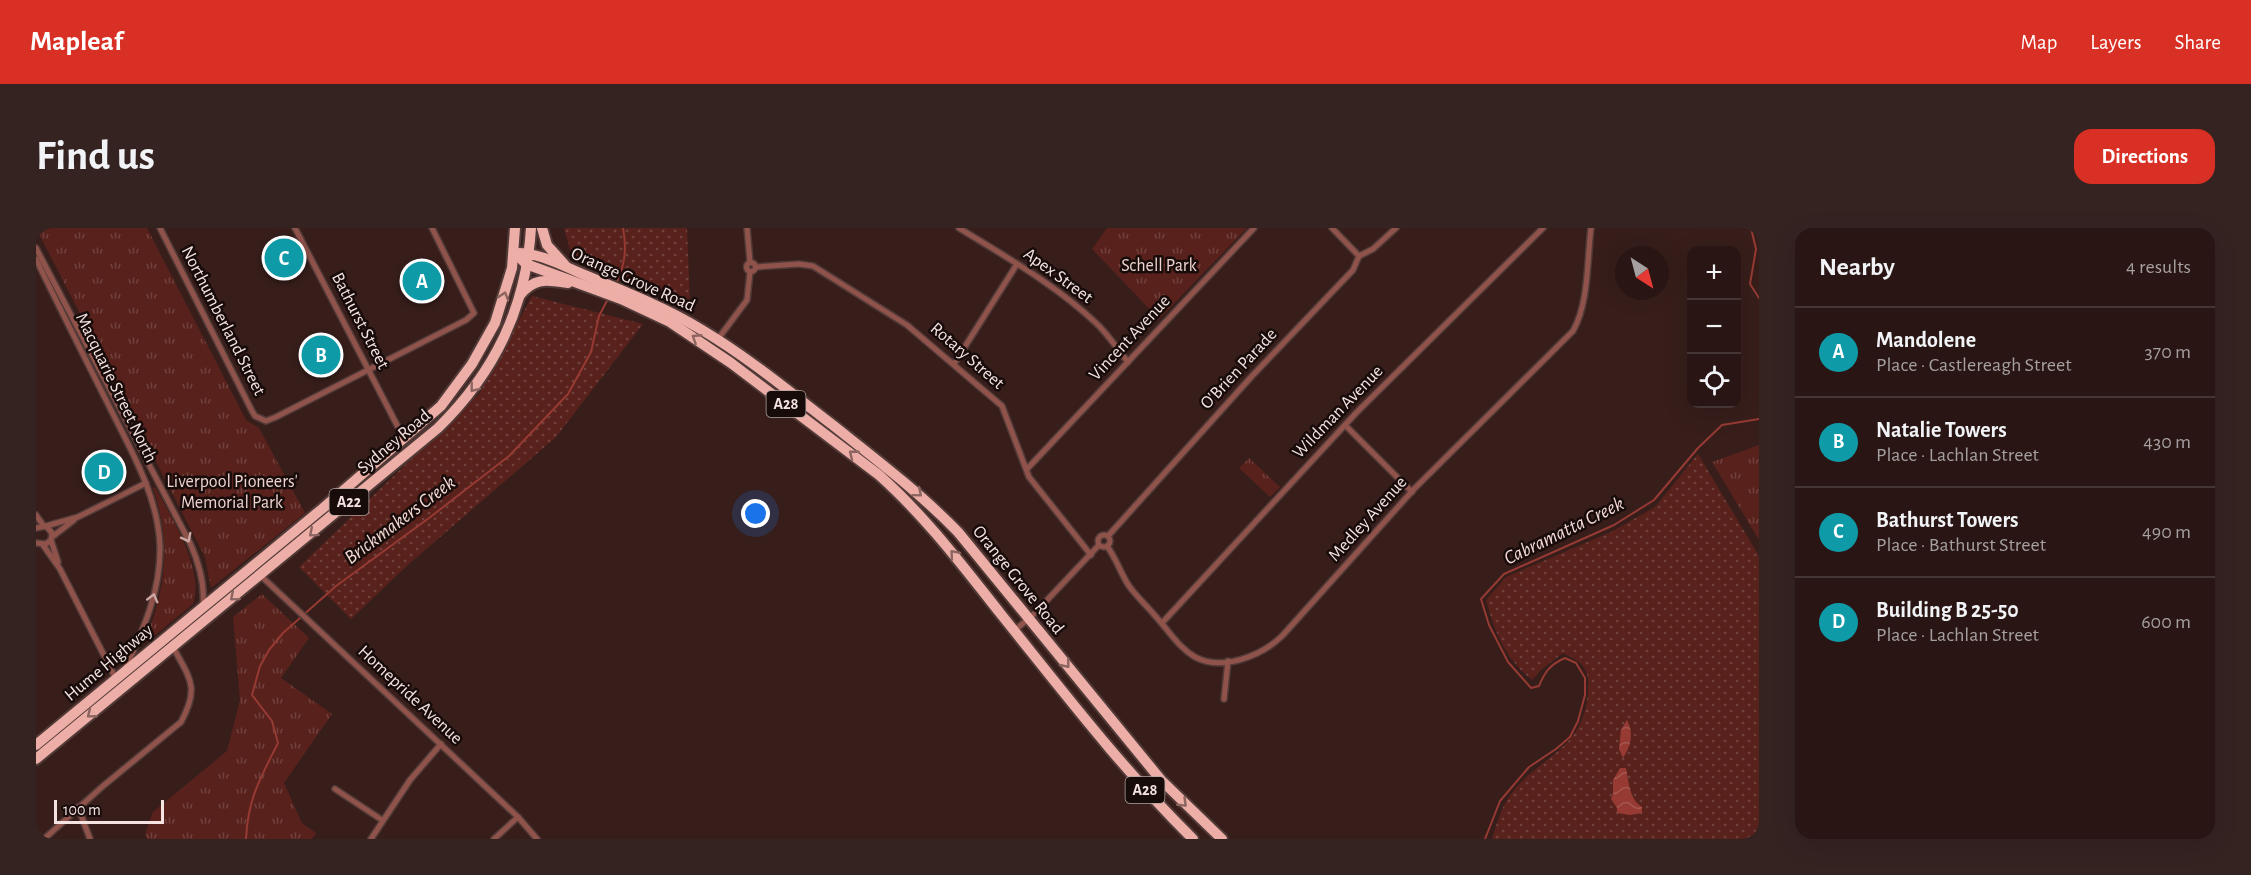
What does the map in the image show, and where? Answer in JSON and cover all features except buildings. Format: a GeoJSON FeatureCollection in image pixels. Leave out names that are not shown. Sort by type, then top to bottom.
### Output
{"type":"FeatureCollection","features":[{"type":"Feature","properties":{"kind":"highway","name":"Sydney Road"},"geometry":{"type":"LineString","coordinates":[[202,607],[429,418],[452,393],[481,350],[495,323],[514,253],[515,228]]}},
{"type":"Feature","properties":{"kind":"highway","name":"A22"},"geometry":{"type":"LineString","coordinates":[[527,258],[531,228]]}},
{"type":"Feature","properties":{"kind":"highway","name":"A28"},"geometry":{"type":"LineString","coordinates":[[542,228],[552,252],[570,269]]}},
{"type":"Feature","properties":{"kind":"highway","name":"Orange Grove Road"},"geometry":{"type":"LineString","coordinates":[[514,253],[586,285],[605,288]]}},
{"type":"Feature","properties":{"kind":"highway","name":"Sydney Road"},"geometry":{"type":"LineString","coordinates":[[189,634],[438,428],[457,409],[491,364],[513,318],[527,258]]}},
{"type":"Feature","properties":{"kind":"highway","name":"Orange Grove Road"},"geometry":{"type":"LineString","coordinates":[[527,258],[570,269],[605,288],[675,315],[718,339],[774,379],[924,498],[958,532],[1161,780],[1222,839]]}},
{"type":"Feature","properties":{"kind":"highway"},"geometry":{"type":"LineString","coordinates":[[519,297],[527,286],[538,281],[586,285]]}},
{"type":"Feature","properties":{"kind":"highway","name":"Orange Grove Road"},"geometry":{"type":"LineString","coordinates":[[622,295],[702,343],[898,491],[941,540],[1100,738],[1155,801],[1193,839]]}},
{"type":"Feature","properties":{"kind":"highway"},"geometry":{"type":"LineString","coordinates":[[252,566],[260,575]]}},
{"type":"Feature","properties":{"kind":"highway","name":"Hume Highway"},"geometry":{"type":"LineString","coordinates":[[36,743],[202,607]]}},
{"type":"Feature","properties":{"kind":"highway","name":"Hume Highway"},"geometry":{"type":"LineString","coordinates":[[36,759],[189,634]]}},
{"type":"Feature","properties":{"kind":"street","name":"Northumberland Street"},"geometry":{"type":"LineString","coordinates":[[160,228],[255,416],[266,421],[276,417],[368,370]]}},
{"type":"Feature","properties":{"kind":"street","name":"Bathurst Street"},"geometry":{"type":"LineString","coordinates":[[295,228],[398,427]]}},
{"type":"Feature","properties":{"kind":"street"},"geometry":{"type":"LineString","coordinates":[[368,370],[474,314],[432,228]]}},
{"type":"Feature","properties":{"kind":"street"},"geometry":{"type":"LineString","coordinates":[[718,339],[747,300],[750,272],[746,268],[750,262],[747,228]]}},
{"type":"Feature","properties":{"kind":"street","name":"Apex Street"},"geometry":{"type":"LineString","coordinates":[[959,228],[1074,303],[1098,324],[1128,362]]}},
{"type":"Feature","properties":{"kind":"street","name":"Vincent Avenue"},"geometry":{"type":"LineString","coordinates":[[1027,469],[1254,228]]}},
{"type":"Feature","properties":{"kind":"street"},"geometry":{"type":"LineString","coordinates":[[1332,228],[1359,256]]}},
{"type":"Feature","properties":{"kind":"street","name":"O'Brien Parade"},"geometry":{"type":"LineString","coordinates":[[1108,536],[1245,384],[1353,270],[1359,256],[1373,249],[1396,228]]}},
{"type":"Feature","properties":{"kind":"street","name":"Wildman Avenue"},"geometry":{"type":"LineString","coordinates":[[1161,623],[1345,425],[1543,228]]}},
{"type":"Feature","properties":{"kind":"street","name":"Medley Avenue"},"geometry":{"type":"LineString","coordinates":[[1107,546],[1129,586],[1182,648],[1196,658],[1212,662],[1228,661],[1251,657],[1273,645],[1412,492],[1573,331],[1580,319],[1583,305],[1591,228]]}},
{"type":"Feature","properties":{"kind":"street","name":"Macquarie Street North"},"geometry":{"type":"LineString","coordinates":[[36,248],[190,543],[202,576],[202,607],[189,634]]}},
{"type":"Feature","properties":{"kind":"street","name":"Macquarie Street North"},"geometry":{"type":"LineString","coordinates":[[36,259],[146,483],[159,531],[158,582],[145,625],[120,675]]}},
{"type":"Feature","properties":{"kind":"street"},"geometry":{"type":"LineString","coordinates":[[750,262],[756,267],[750,272]]}},
{"type":"Feature","properties":{"kind":"street","name":"Rotary Street"},"geometry":{"type":"LineString","coordinates":[[756,267],[799,264],[813,266],[907,325],[954,364],[1002,406],[1029,477],[1091,555]]}},
{"type":"Feature","properties":{"kind":"street"},"geometry":{"type":"LineString","coordinates":[[954,364],[1017,264]]}},
{"type":"Feature","properties":{"kind":"street"},"geometry":{"type":"LineString","coordinates":[[1345,425],[1412,492]]}},
{"type":"Feature","properties":{"kind":"street"},"geometry":{"type":"LineString","coordinates":[[36,528],[78,517],[146,483]]}},
{"type":"Feature","properties":{"kind":"street"},"geometry":{"type":"LineString","coordinates":[[36,515],[51,530],[60,570]]}},
{"type":"Feature","properties":{"kind":"street"},"geometry":{"type":"LineString","coordinates":[[78,517],[52,538],[39,545],[60,570],[120,675]]}},
{"type":"Feature","properties":{"kind":"street"},"geometry":{"type":"LineString","coordinates":[[1014,630],[1029,619],[1091,555],[1099,545],[1097,542],[1100,536],[1108,536],[1110,541],[1107,546],[1099,545]]}},
{"type":"Feature","properties":{"kind":"street","name":"Homepride Avenue"},"geometry":{"type":"LineString","coordinates":[[260,575],[518,817],[537,839]]}},
{"type":"Feature","properties":{"kind":"street"},"geometry":{"type":"LineString","coordinates":[[44,839],[78,807],[181,722],[192,694],[191,683],[173,647]]}},
{"type":"Feature","properties":{"kind":"street"},"geometry":{"type":"LineString","coordinates":[[1224,699],[1228,661]]}},
{"type":"Feature","properties":{"kind":"street"},"geometry":{"type":"LineString","coordinates":[[371,839],[410,780],[441,744]]}},
{"type":"Feature","properties":{"kind":"street"},"geometry":{"type":"LineString","coordinates":[[335,789],[382,820]]}},
{"type":"Feature","properties":{"kind":"street"},"geometry":{"type":"LineString","coordinates":[[78,807],[90,839]]}},
{"type":"Feature","properties":{"kind":"street"},"geometry":{"type":"LineString","coordinates":[[494,839],[518,817]]}},
{"type":"Feature","properties":{"kind":"green space","name":"Liverpool Pioneers' Memorial Park"},"geometry":{"type":"Polygon","coordinates":[[[36,228],[147,228],[246,420],[259,428],[305,513],[211,588],[205,557],[36,228]]]}},
{"type":"Feature","properties":{"kind":"green space"},"geometry":{"type":"Polygon","coordinates":[[[564,228],[687,228],[690,302],[572,257],[564,228]]]}},
{"type":"Feature","properties":{"kind":"green space","name":"Schell Park"},"geometry":{"type":"Polygon","coordinates":[[[1107,228],[1247,228],[1159,319],[1092,249],[1107,228]]]}},
{"type":"Feature","properties":{"kind":"green space"},"geometry":{"type":"Polygon","coordinates":[[[532,296],[643,324],[556,437],[409,564],[351,619],[299,567],[479,394],[532,296]]]}},
{"type":"Feature","properties":{"kind":"green space"},"geometry":{"type":"Polygon","coordinates":[[[1759,445],[1759,540],[1712,462],[1759,445]]]}},
{"type":"Feature","properties":{"kind":"green space"},"geometry":{"type":"Polygon","coordinates":[[[1698,454],[1759,556],[1759,839],[1492,839],[1507,800],[1518,785],[1568,742],[1577,729],[1584,713],[1588,677],[1580,663],[1563,653],[1532,680],[1515,663],[1502,644],[1486,600],[1506,577],[1611,532],[1655,507],[1698,454]]]}},
{"type":"Feature","properties":{"kind":"green space"},"geometry":{"type":"Polygon","coordinates":[[[1249,458],[1280,487],[1270,497],[1239,468],[1249,458]]]}},
{"type":"Feature","properties":{"kind":"green space"},"geometry":{"type":"Polygon","coordinates":[[[155,487],[184,544],[194,576],[195,590],[193,604],[143,645],[157,606],[164,567],[163,529],[153,488],[155,487]]]}},
{"type":"Feature","properties":{"kind":"green space"},"geometry":{"type":"Polygon","coordinates":[[[262,594],[309,638],[281,678],[332,714],[284,783],[302,823],[316,833],[312,839],[147,839],[145,834],[153,812],[227,751],[240,700],[233,617],[262,594]]]}},
{"type":"Feature","properties":{"kind":"water"},"geometry":{"type":"Polygon","coordinates":[[[1627,720],[1631,739],[1623,758],[1619,749],[1621,730],[1627,720]]]}},
{"type":"Feature","properties":{"kind":"water"},"geometry":{"type":"Polygon","coordinates":[[[1620,768],[1626,768],[1632,795],[1642,807],[1642,813],[1630,815],[1617,813],[1617,808],[1611,799],[1613,780],[1620,768]]]}},
{"type":"Feature","properties":{"kind":"waterway","name":"Brickmakers Creek"},"geometry":{"type":"LineString","coordinates":[[616,284],[624,257],[623,228]]}},
{"type":"Feature","properties":{"kind":"waterway","name":"Cabramatta Creek"},"geometry":{"type":"LineString","coordinates":[[1751,228],[1756,249],[1750,284],[1759,298]]}},
{"type":"Feature","properties":{"kind":"waterway","name":"Brickmakers Creek"},"geometry":{"type":"LineString","coordinates":[[246,839],[252,800],[260,778],[278,743],[272,721],[252,695],[260,666],[269,650],[283,633],[336,586],[509,456],[568,394],[591,352],[599,316],[609,297]]}},
{"type":"Feature","properties":{"kind":"waterway","name":"Cabramatta Creek"},"geometry":{"type":"LineString","coordinates":[[1485,839],[1500,801],[1529,767],[1570,737],[1578,721],[1585,695],[1585,678],[1576,663],[1565,658],[1549,669],[1539,686],[1531,688],[1508,662],[1489,625],[1481,599],[1504,574],[1614,525],[1654,500],[1698,448],[1722,425],[1759,419]]}},
{"type":"Feature","properties":{"kind":"place","name":"Bathurst Towers"},"geometry":{"type":"Point","coordinates":[284,258]}},
{"type":"Feature","properties":{"kind":"place","name":"Mandolene"},"geometry":{"type":"Point","coordinates":[422,281]}},
{"type":"Feature","properties":{"kind":"place","name":"Natalie Towers"},"geometry":{"type":"Point","coordinates":[321,355]}},
{"type":"Feature","properties":{"kind":"place","name":"Building B 25-50"},"geometry":{"type":"Point","coordinates":[104,472]}}]}
